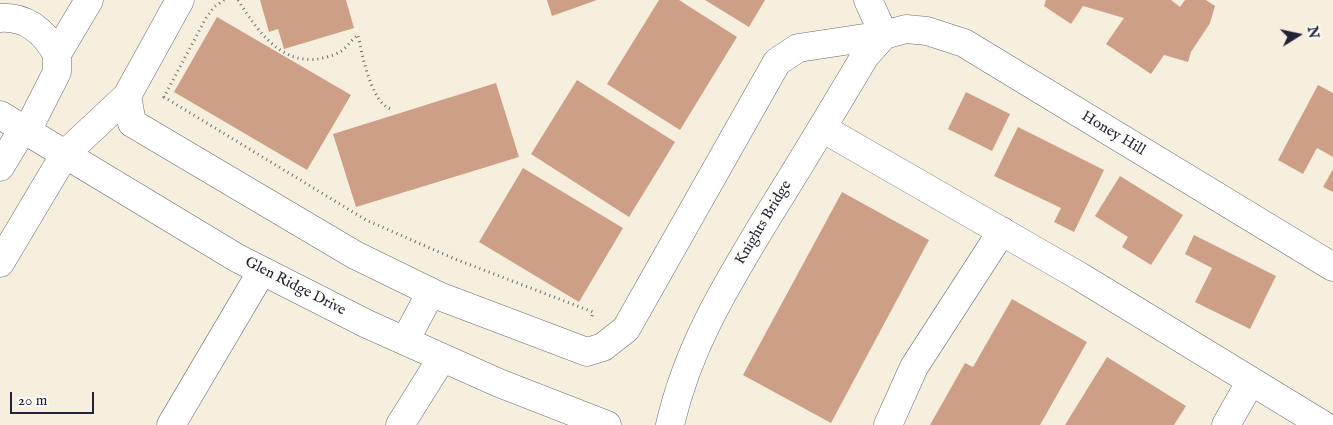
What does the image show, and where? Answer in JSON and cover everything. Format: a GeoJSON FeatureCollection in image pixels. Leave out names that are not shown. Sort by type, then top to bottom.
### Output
{"type":"FeatureCollection","features":[{"type":"Feature","properties":{"kind":"street"},"geometry":{"type":"LineString","coordinates":[[57,54],[90,0]]}},
{"type":"Feature","properties":{"kind":"street"},"geometry":{"type":"LineString","coordinates":[[0,263],[65,154],[127,96],[180,0]]}},
{"type":"Feature","properties":{"kind":"street"},"geometry":{"type":"LineString","coordinates":[[868,0],[884,35]]}},
{"type":"Feature","properties":{"kind":"street"},"geometry":{"type":"LineString","coordinates":[[0,18],[18,18],[36,28],[47,37],[57,54],[57,72],[25,130],[0,166]]}},
{"type":"Feature","properties":{"kind":"street","name":"Honey Hill"},"geometry":{"type":"LineString","coordinates":[[586,352],[603,347],[626,329],[777,62],[798,48],[884,35],[906,29],[927,31],[964,43],[1333,267]]}},
{"type":"Feature","properties":{"kind":"street","name":"Knights Bridge"},"geometry":{"type":"LineString","coordinates":[[670,425],[676,398],[694,350],[715,305],[865,56],[884,35]]}},
{"type":"Feature","properties":{"kind":"street"},"geometry":{"type":"LineString","coordinates":[[127,96],[132,123],[355,255],[431,292],[586,352]]}},
{"type":"Feature","properties":{"kind":"street","name":"Glen Ridge Drive"},"geometry":{"type":"LineString","coordinates":[[0,115],[262,271],[442,358],[607,425]]}},
{"type":"Feature","properties":{"kind":"street"},"geometry":{"type":"LineString","coordinates":[[822,128],[1002,231],[1251,380],[1322,425]]}},
{"type":"Feature","properties":{"kind":"street"},"geometry":{"type":"LineString","coordinates":[[888,425],[914,367],[1002,231]]}},
{"type":"Feature","properties":{"kind":"street"},"geometry":{"type":"LineString","coordinates":[[171,425],[262,271]]}},
{"type":"Feature","properties":{"kind":"street"},"geometry":{"type":"LineString","coordinates":[[404,341],[431,292]]}},
{"type":"Feature","properties":{"kind":"street"},"geometry":{"type":"LineString","coordinates":[[400,425],[442,358]]}},
{"type":"Feature","properties":{"kind":"street"},"geometry":{"type":"LineString","coordinates":[[1226,425],[1251,380]]}},
{"type":"Feature","properties":{"kind":"path"},"geometry":{"type":"LineString","coordinates":[[224,0],[214,7],[206,18],[164,97],[366,220],[455,259],[593,312],[586,352]]}},
{"type":"Feature","properties":{"kind":"path"},"geometry":{"type":"LineString","coordinates":[[238,0],[254,25],[272,44],[298,60],[317,59],[340,53],[358,35],[365,66],[378,98],[385,107],[391,109]]}},
{"type":"Feature","properties":{"kind":"building"},"geometry":{"type":"Polygon","coordinates":[[[260,0],[346,0],[354,28],[284,49],[278,29],[269,32],[260,0]]]}},
{"type":"Feature","properties":{"kind":"building"},"geometry":{"type":"Polygon","coordinates":[[[547,0],[597,0],[552,16],[547,0]]]}},
{"type":"Feature","properties":{"kind":"building"},"geometry":{"type":"Polygon","coordinates":[[[659,0],[679,0],[737,37],[680,130],[607,84],[659,0]]]}},
{"type":"Feature","properties":{"kind":"building"},"geometry":{"type":"Polygon","coordinates":[[[705,0],[765,0],[749,27],[705,0]]]}},
{"type":"Feature","properties":{"kind":"building"},"geometry":{"type":"Polygon","coordinates":[[[1046,0],[1171,0],[1180,7],[1185,0],[1206,0],[1215,6],[1210,23],[1191,52],[1188,62],[1164,55],[1151,74],[1106,44],[1124,18],[1083,6],[1071,24],[1044,6],[1046,0]]]}},
{"type":"Feature","properties":{"kind":"building"},"geometry":{"type":"Polygon","coordinates":[[[217,17],[351,95],[307,170],[174,92],[217,17]]]}},
{"type":"Feature","properties":{"kind":"building"},"geometry":{"type":"Polygon","coordinates":[[[577,80],[675,142],[629,217],[531,154],[577,80]]]}},
{"type":"Feature","properties":{"kind":"building"},"geometry":{"type":"Polygon","coordinates":[[[496,83],[519,157],[356,207],[333,134],[496,83]]]}},
{"type":"Feature","properties":{"kind":"building"},"geometry":{"type":"Polygon","coordinates":[[[1318,85],[1333,93],[1333,157],[1317,148],[1303,174],[1278,160],[1318,85]]]}},
{"type":"Feature","properties":{"kind":"building"},"geometry":{"type":"Polygon","coordinates":[[[966,92],[1010,114],[992,151],[948,129],[966,92]]]}},
{"type":"Feature","properties":{"kind":"building"},"geometry":{"type":"Polygon","coordinates":[[[1018,127],[1104,170],[1074,232],[1054,222],[1061,208],[994,176],[1018,127]]]}},
{"type":"Feature","properties":{"kind":"building"},"geometry":{"type":"Polygon","coordinates":[[[523,168],[623,228],[579,302],[479,242],[523,168]]]}},
{"type":"Feature","properties":{"kind":"building"},"geometry":{"type":"Polygon","coordinates":[[[1333,169],[1333,192],[1323,187],[1333,169]]]}},
{"type":"Feature","properties":{"kind":"building"},"geometry":{"type":"Polygon","coordinates":[[[1120,176],[1183,215],[1151,265],[1122,247],[1128,237],[1095,216],[1120,176]]]}},
{"type":"Feature","properties":{"kind":"building"},"geometry":{"type":"Polygon","coordinates":[[[842,192],[929,240],[831,423],[743,375],[842,192]]]}},
{"type":"Feature","properties":{"kind":"building"},"geometry":{"type":"Polygon","coordinates":[[[1194,235],[1276,276],[1250,329],[1195,302],[1212,268],[1185,254],[1194,235]]]}},
{"type":"Feature","properties":{"kind":"building"},"geometry":{"type":"Polygon","coordinates":[[[1012,299],[1087,342],[1040,425],[930,425],[965,363],[973,367],[1012,299]]]}},
{"type":"Feature","properties":{"kind":"building"},"geometry":{"type":"Polygon","coordinates":[[[1107,357],[1186,406],[1174,425],[1065,425],[1107,357]]]}}]}
